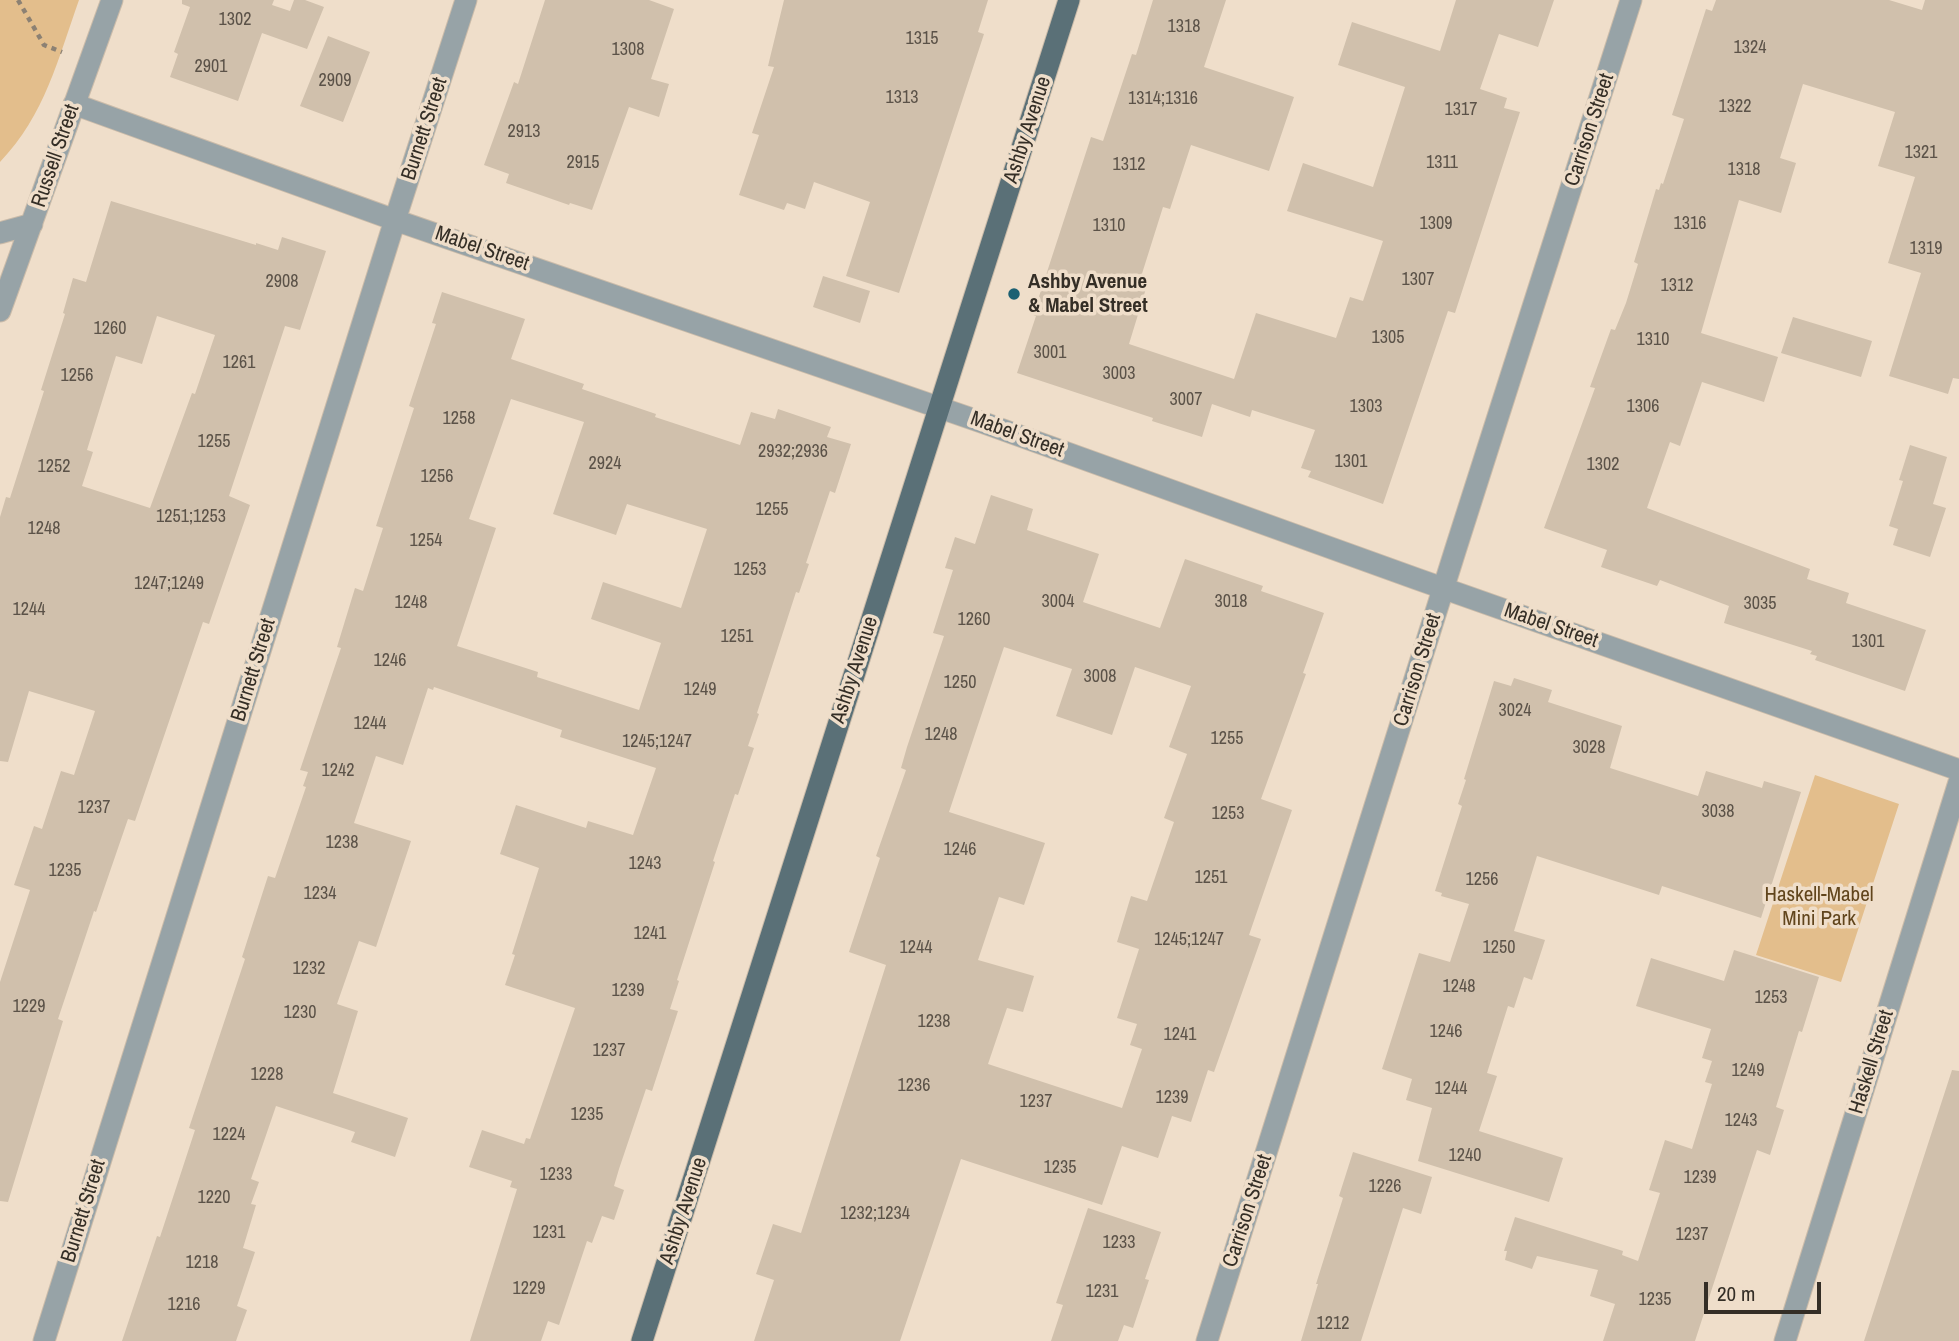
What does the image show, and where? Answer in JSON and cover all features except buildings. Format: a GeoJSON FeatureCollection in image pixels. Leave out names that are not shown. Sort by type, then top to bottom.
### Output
{"type":"FeatureCollection","features":[{"type":"Feature","properties":{"kind":"main road","name":"Ashby Avenue"},"geometry":{"type":"LineString","coordinates":[[642,1341],[1069,0]]}},
{"type":"Feature","properties":{"kind":"street","name":"Russell Street"},"geometry":{"type":"LineString","coordinates":[[0,311],[112,0]]}},
{"type":"Feature","properties":{"kind":"street","name":"Burnett Street"},"geometry":{"type":"LineString","coordinates":[[44,1341],[466,0]]}},
{"type":"Feature","properties":{"kind":"street","name":"Carrison Street"},"geometry":{"type":"LineString","coordinates":[[1207,1341],[1631,0]]}},
{"type":"Feature","properties":{"kind":"street","name":"Mabel Street"},"geometry":{"type":"LineString","coordinates":[[74,104],[395,220],[939,408],[1959,770]]}},
{"type":"Feature","properties":{"kind":"street"},"geometry":{"type":"LineString","coordinates":[[0,233],[32,224]]}},
{"type":"Feature","properties":{"kind":"street","name":"Haskell Street"},"geometry":{"type":"LineString","coordinates":[[1785,1341],[1959,782]]}},
{"type":"Feature","properties":{"kind":"path"},"geometry":{"type":"LineString","coordinates":[[18,0],[44,45],[89,63]]}},
{"type":"Feature","properties":{"kind":"green space"},"geometry":{"type":"Polygon","coordinates":[[[0,0],[79,0],[57,65],[39,106],[0,162],[0,0]]]}},
{"type":"Feature","properties":{"kind":"green space","name":"Haskell-Mabel Mini Park"},"geometry":{"type":"Polygon","coordinates":[[[1815,775],[1899,804],[1841,982],[1756,955],[1815,775]]]}},
{"type":"Feature","properties":{"kind":"place","name":"Ashby Avenue & Mabel Street"},"geometry":{"type":"Point","coordinates":[1014,294]}}]}
